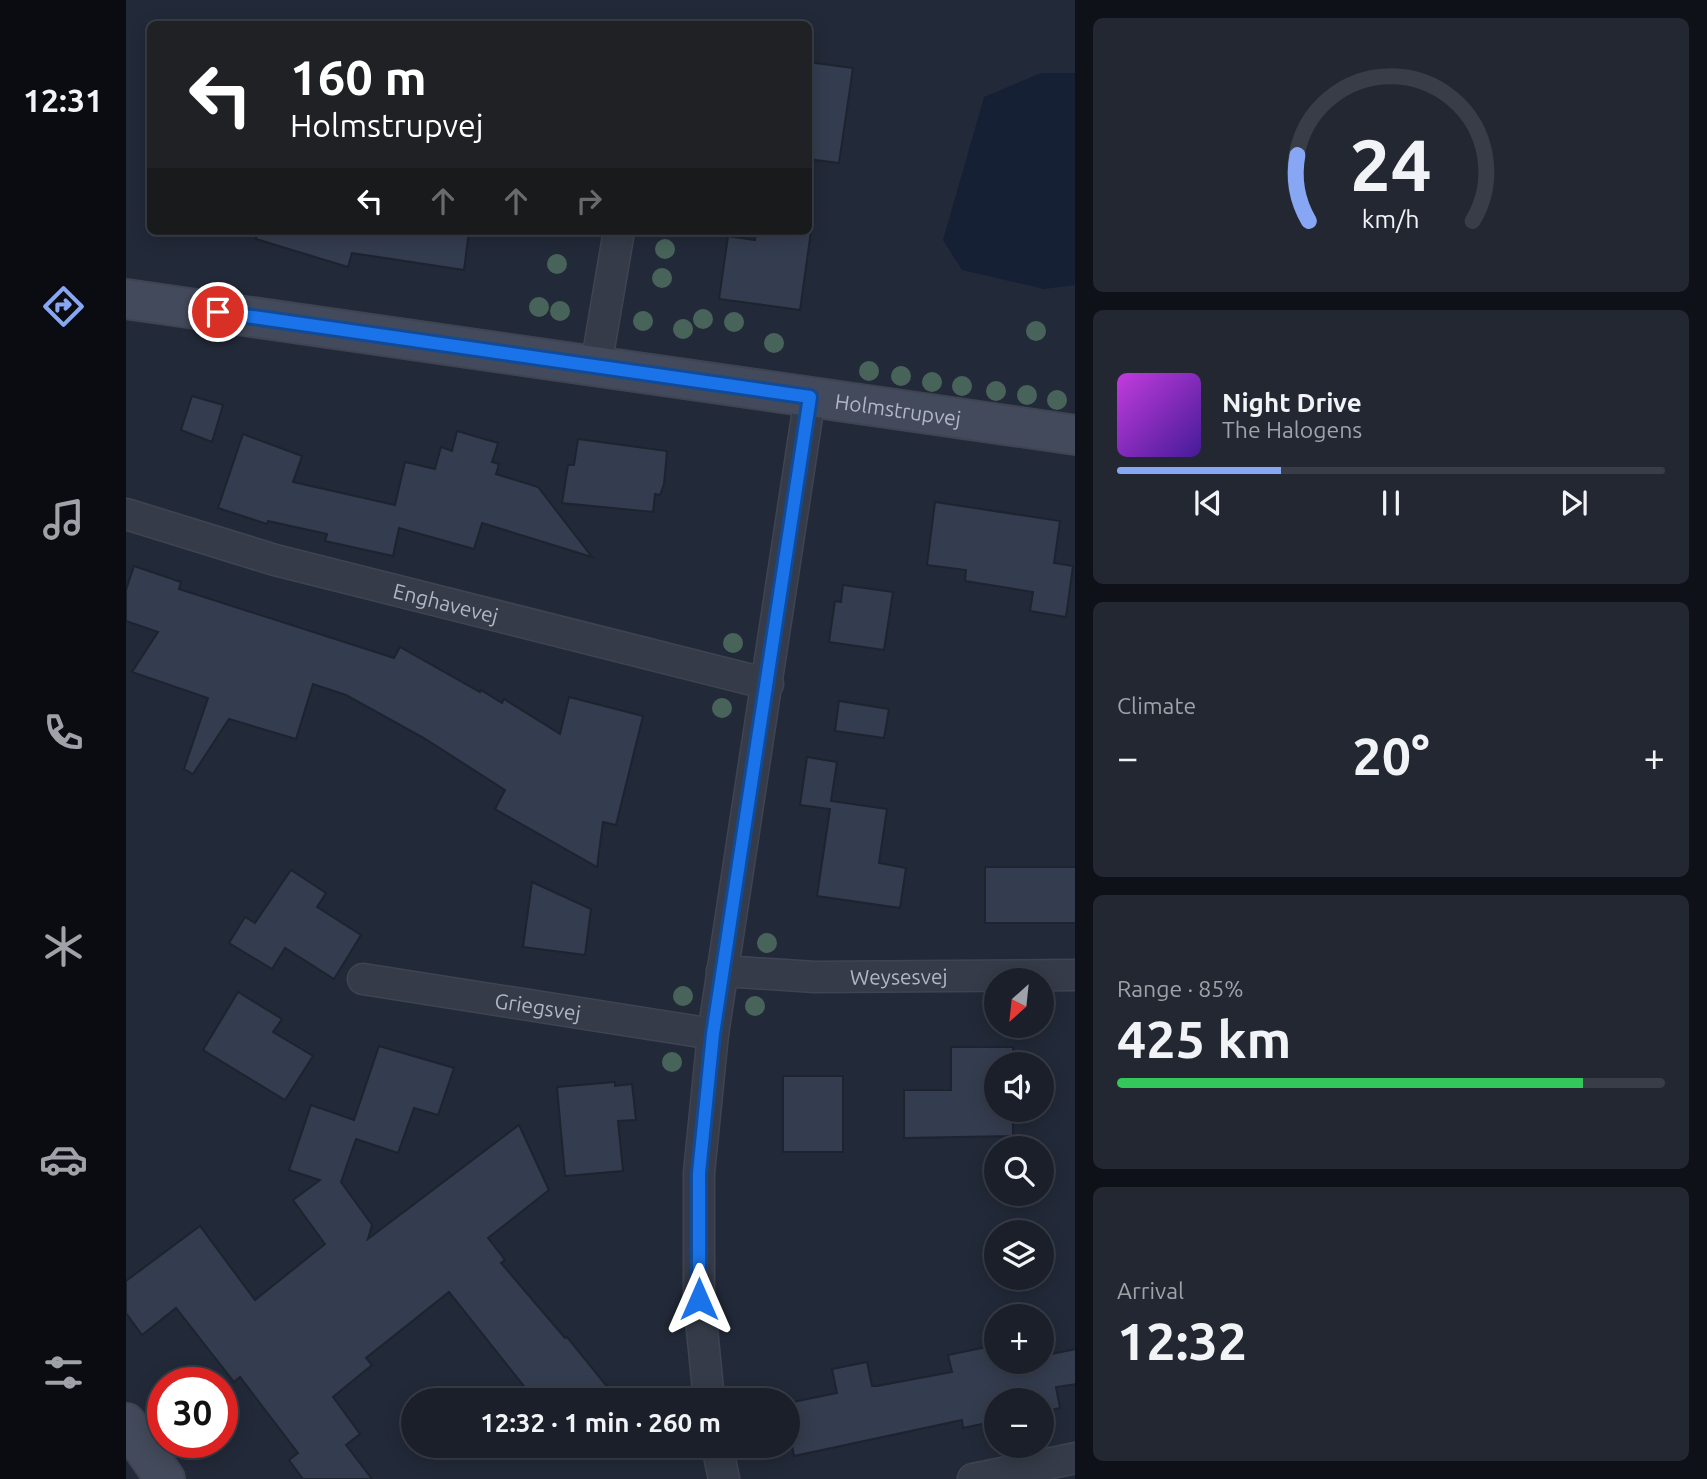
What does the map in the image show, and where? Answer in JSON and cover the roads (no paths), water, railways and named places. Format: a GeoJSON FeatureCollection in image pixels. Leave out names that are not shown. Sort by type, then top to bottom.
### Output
{"type":"FeatureCollection","features":[{"type":"Feature","properties":{"kind":"street"},"geometry":{"type":"LineString","coordinates":[[596,366],[618,235]]}},
{"type":"Feature","properties":{"kind":"street","name":"Holmstrupvej"},"geometry":{"type":"LineString","coordinates":[[126,299],[1075,435]]}},
{"type":"Feature","properties":{"kind":"street"},"geometry":{"type":"LineString","coordinates":[[708,1388],[699,1299],[699,1173],[713,1034],[810,397]]}},
{"type":"Feature","properties":{"kind":"street","name":"Enghavevej"},"geometry":{"type":"LineString","coordinates":[[126,514],[275,560],[768,684]]}},
{"type":"Feature","properties":{"kind":"street","name":"Weysesvej"},"geometry":{"type":"LineString","coordinates":[[722,971],[815,977],[1075,975]]}},
{"type":"Feature","properties":{"kind":"street","name":"Griegsvej"},"geometry":{"type":"LineString","coordinates":[[363,979],[713,1034]]}},
{"type":"Feature","properties":{"kind":"street"},"geometry":{"type":"LineString","coordinates":[[126,1423],[166,1479]]}},
{"type":"Feature","properties":{"kind":"street"},"geometry":{"type":"LineString","coordinates":[[720,1458],[724,1479]]}},
{"type":"Feature","properties":{"kind":"street"},"geometry":{"type":"LineString","coordinates":[[973,1479],[1075,1458]]}},
{"type":"Feature","properties":{"kind":"water"},"geometry":{"type":"Polygon","coordinates":[[[1041,73],[1075,73],[1075,285],[1044,289],[962,270],[943,240],[984,97],[1041,73]]]}}]}
